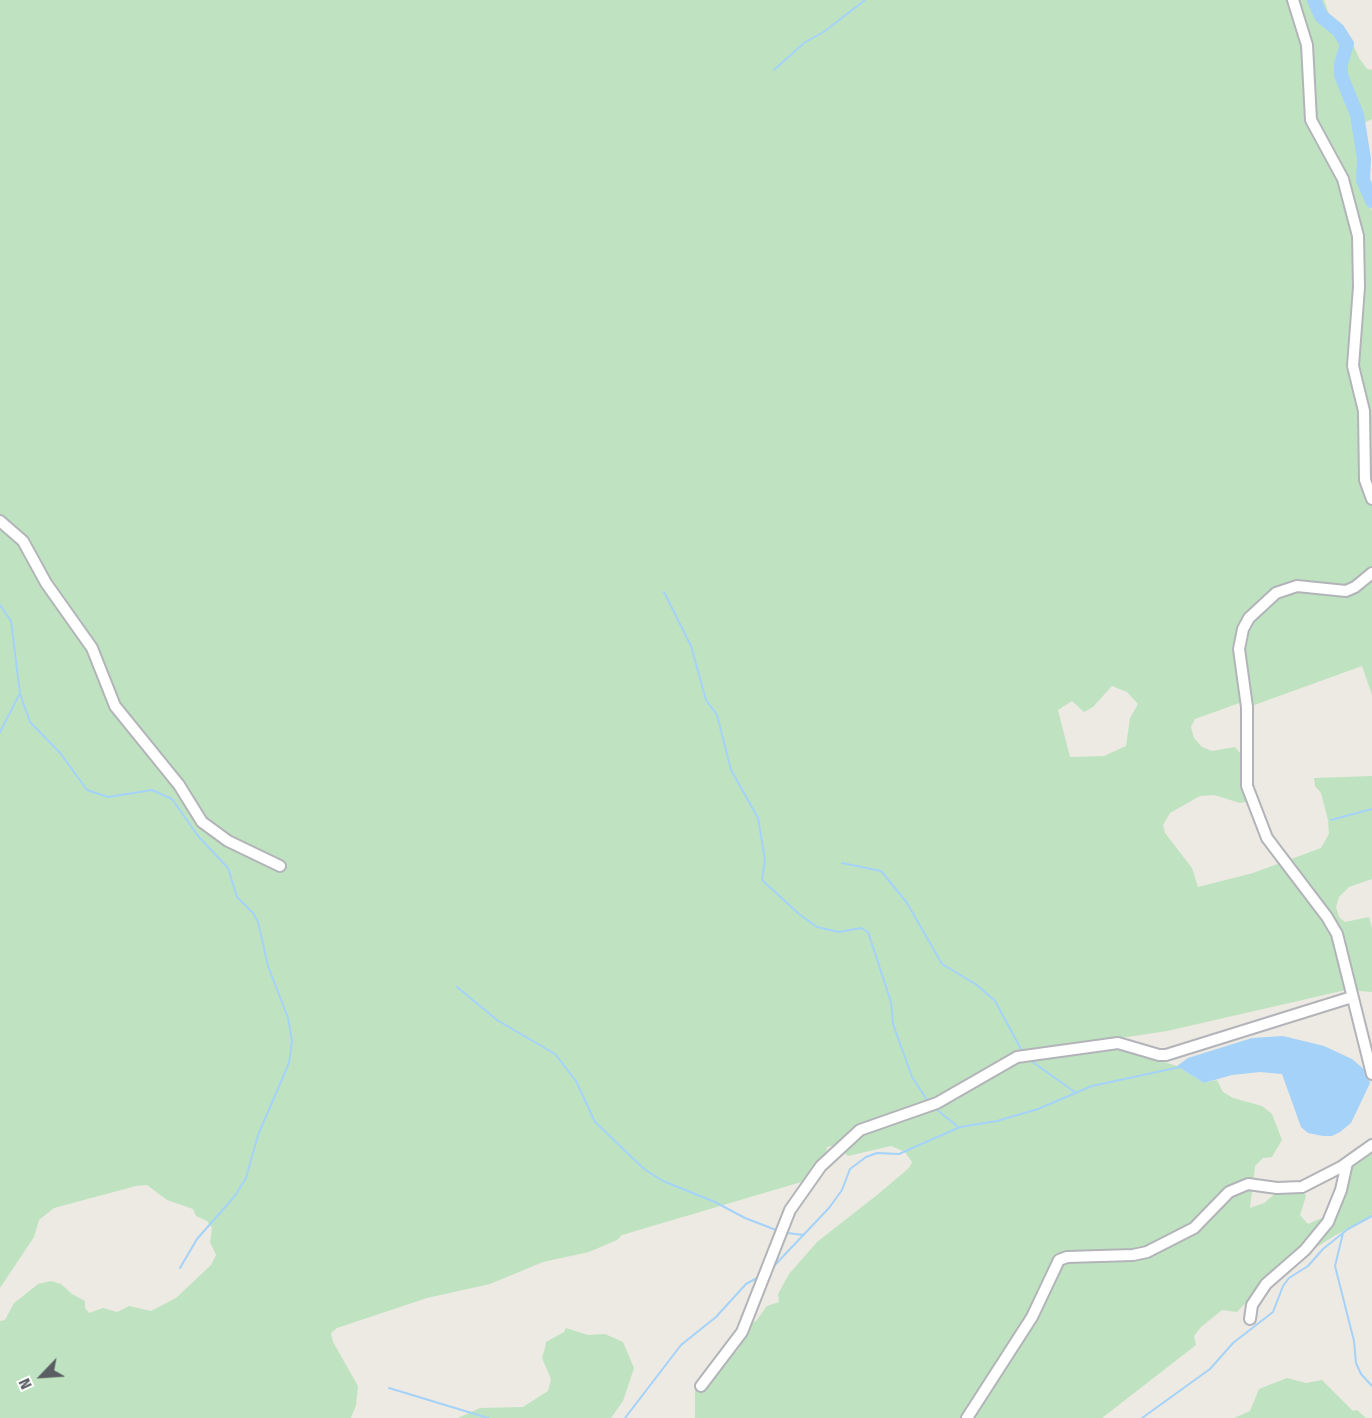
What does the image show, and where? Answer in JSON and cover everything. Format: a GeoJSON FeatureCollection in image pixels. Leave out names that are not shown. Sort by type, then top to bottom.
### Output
{"type":"FeatureCollection","features":[{"type":"Feature","properties":{"kind":"street"},"geometry":{"type":"LineString","coordinates":[[1293,0],[1307,45],[1312,125],[1325,142],[1343,179],[1358,236],[1359,287],[1353,366],[1364,411],[1365,480],[1372,499]]}},
{"type":"Feature","properties":{"kind":"street"},"geometry":{"type":"LineString","coordinates":[[0,521],[22,541],[46,583],[92,648],[115,706],[178,785],[202,822],[228,841],[280,866]]}},
{"type":"Feature","properties":{"kind":"street"},"geometry":{"type":"LineString","coordinates":[[1372,573],[1355,588],[1346,591],[1297,586],[1276,593],[1243,628],[1239,649],[1247,707],[1247,786],[1267,838],[1327,917],[1337,934],[1372,1074]]}},
{"type":"Feature","properties":{"kind":"street"},"geometry":{"type":"LineString","coordinates":[[701,1386],[741,1332],[781,1230],[794,1204],[834,1152],[860,1130],[936,1103],[1017,1057],[1118,1043],[1158,1055],[1166,1055],[1352,997]]}},
{"type":"Feature","properties":{"kind":"street"},"geometry":{"type":"LineString","coordinates":[[967,1418],[1035,1310],[1059,1260],[1067,1257],[1133,1256],[1147,1252],[1194,1228],[1223,1195],[1236,1188],[1248,1184],[1295,1188],[1308,1185],[1347,1163],[1372,1145]]}},
{"type":"Feature","properties":{"kind":"street"},"geometry":{"type":"LineString","coordinates":[[1250,1319],[1252,1305],[1266,1284],[1305,1250],[1328,1222],[1341,1191],[1347,1163]]}},
{"type":"Feature","properties":{"kind":"green space"},"geometry":{"type":"Polygon","coordinates":[[[0,0],[1324,0],[1330,17],[1349,36],[1367,69],[1372,70],[1372,119],[1362,124],[1363,129],[1358,132],[1361,173],[1372,211],[1372,695],[1362,666],[1246,708],[1245,701],[1195,719],[1191,727],[1194,738],[1202,747],[1212,751],[1235,747],[1240,753],[1251,801],[1240,803],[1214,795],[1200,796],[1170,813],[1163,825],[1165,833],[1192,868],[1198,887],[1253,873],[1321,848],[1329,834],[1328,820],[1321,793],[1315,786],[1314,778],[1372,776],[1372,879],[1349,887],[1339,897],[1336,907],[1339,917],[1345,922],[1369,917],[1372,928],[1372,992],[1346,990],[1167,1031],[1114,1039],[1115,1044],[1127,1051],[1177,1066],[1204,1083],[1217,1080],[1223,1092],[1233,1098],[1262,1106],[1272,1114],[1282,1140],[1272,1157],[1263,1158],[1255,1166],[1250,1208],[1264,1203],[1280,1190],[1302,1190],[1306,1196],[1300,1215],[1308,1224],[1324,1217],[1335,1201],[1345,1172],[1372,1148],[1372,1216],[1334,1236],[1270,1277],[1237,1312],[1222,1310],[1201,1327],[1194,1336],[1196,1345],[1102,1418],[695,1418],[695,1389],[738,1350],[745,1325],[756,1321],[767,1306],[779,1302],[778,1294],[789,1274],[817,1242],[909,1168],[912,1162],[905,1152],[891,1146],[848,1156],[836,1145],[827,1147],[825,1157],[808,1180],[622,1235],[617,1240],[589,1252],[543,1262],[490,1284],[427,1298],[337,1328],[331,1333],[333,1342],[358,1386],[356,1405],[351,1418],[0,1418],[0,1321],[5,1320],[14,1303],[38,1284],[51,1281],[61,1284],[72,1294],[85,1301],[85,1308],[89,1313],[103,1308],[117,1312],[129,1306],[151,1311],[176,1298],[211,1265],[216,1255],[210,1242],[212,1228],[207,1221],[196,1216],[193,1209],[167,1200],[147,1185],[54,1208],[39,1220],[34,1237],[0,1288],[0,0]],[[1112,686],[1093,707],[1084,712],[1072,701],[1058,710],[1070,757],[1104,756],[1126,746],[1130,718],[1138,704],[1127,692],[1112,686]]]}},
{"type":"Feature","properties":{"kind":"green space"},"geometry":{"type":"Polygon","coordinates":[[[566,1328],[588,1335],[605,1334],[623,1342],[634,1368],[623,1401],[611,1418],[458,1418],[480,1408],[523,1407],[548,1391],[551,1379],[542,1358],[546,1342],[564,1332],[566,1328]]]}},
{"type":"Feature","properties":{"kind":"green space"},"geometry":{"type":"Polygon","coordinates":[[[1287,1378],[1306,1383],[1322,1380],[1353,1411],[1357,1410],[1366,1418],[1234,1418],[1250,1411],[1259,1389],[1287,1378]]]}},
{"type":"Feature","properties":{"kind":"water"},"geometry":{"type":"Polygon","coordinates":[[[1283,1036],[1324,1046],[1352,1059],[1366,1071],[1370,1083],[1351,1123],[1340,1132],[1332,1136],[1323,1136],[1308,1133],[1301,1127],[1282,1074],[1260,1072],[1232,1075],[1204,1083],[1177,1066],[1188,1058],[1252,1038],[1283,1036]]]}},
{"type":"Feature","properties":{"kind":"waterway"},"geometry":{"type":"LineString","coordinates":[[774,70],[804,43],[825,31],[865,0]]}},
{"type":"Feature","properties":{"kind":"waterway"},"geometry":{"type":"LineString","coordinates":[[1314,0],[1321,16],[1338,30],[1347,44],[1341,64],[1341,75],[1357,115],[1364,159],[1363,180],[1372,201]]}},
{"type":"Feature","properties":{"kind":"waterway"},"geometry":{"type":"LineString","coordinates":[[664,592],[691,646],[706,700],[717,715],[731,770],[758,818],[765,860],[762,880],[799,914],[817,927],[839,932],[861,928],[868,932],[891,1002],[893,1024],[912,1077],[927,1100]]}},
{"type":"Feature","properties":{"kind":"waterway"},"geometry":{"type":"LineString","coordinates":[[0,605],[11,621],[20,694],[30,722],[61,754],[87,790],[108,797],[152,790],[172,799],[198,836],[228,868],[237,897],[253,913],[258,922],[268,966],[288,1018],[292,1041],[289,1063],[258,1135],[246,1178],[234,1197],[197,1239],[180,1268]]}},
{"type":"Feature","properties":{"kind":"waterway"},"geometry":{"type":"LineString","coordinates":[[0,732],[19,695]]}},
{"type":"Feature","properties":{"kind":"waterway"},"geometry":{"type":"LineString","coordinates":[[1331,820],[1372,809]]}},
{"type":"Feature","properties":{"kind":"waterway"},"geometry":{"type":"LineString","coordinates":[[842,863],[881,871],[907,903],[942,964],[977,985],[995,1001],[1022,1051]]}},
{"type":"Feature","properties":{"kind":"waterway"},"geometry":{"type":"LineString","coordinates":[[457,987],[497,1020],[555,1054],[576,1081],[595,1122],[644,1169],[663,1181],[776,1230]]}},
{"type":"Feature","properties":{"kind":"waterway"},"geometry":{"type":"LineString","coordinates":[[1030,1060],[1076,1093]]}},
{"type":"Feature","properties":{"kind":"waterway"},"geometry":{"type":"LineString","coordinates":[[772,1268],[829,1208],[842,1190],[850,1169],[866,1157],[877,1153],[899,1154],[960,1127],[997,1121],[1038,1109],[1092,1086],[1180,1067]]}},
{"type":"Feature","properties":{"kind":"waterway"},"geometry":{"type":"LineString","coordinates":[[936,1109],[957,1126]]}},
{"type":"Feature","properties":{"kind":"waterway"},"geometry":{"type":"LineString","coordinates":[[1142,1418],[1210,1369],[1233,1343],[1273,1312],[1283,1286],[1289,1278],[1308,1266],[1323,1249],[1348,1229],[1372,1216]]}},
{"type":"Feature","properties":{"kind":"waterway"},"geometry":{"type":"LineString","coordinates":[[787,1233],[804,1235]]}},
{"type":"Feature","properties":{"kind":"waterway"},"geometry":{"type":"LineString","coordinates":[[1343,1233],[1335,1266],[1354,1341],[1356,1363],[1361,1374],[1372,1386]]}},
{"type":"Feature","properties":{"kind":"waterway"},"geometry":{"type":"LineString","coordinates":[[625,1418],[681,1345],[716,1317],[746,1284],[757,1278]]}},
{"type":"Feature","properties":{"kind":"waterway"},"geometry":{"type":"LineString","coordinates":[[389,1388],[488,1418]]}}]}
